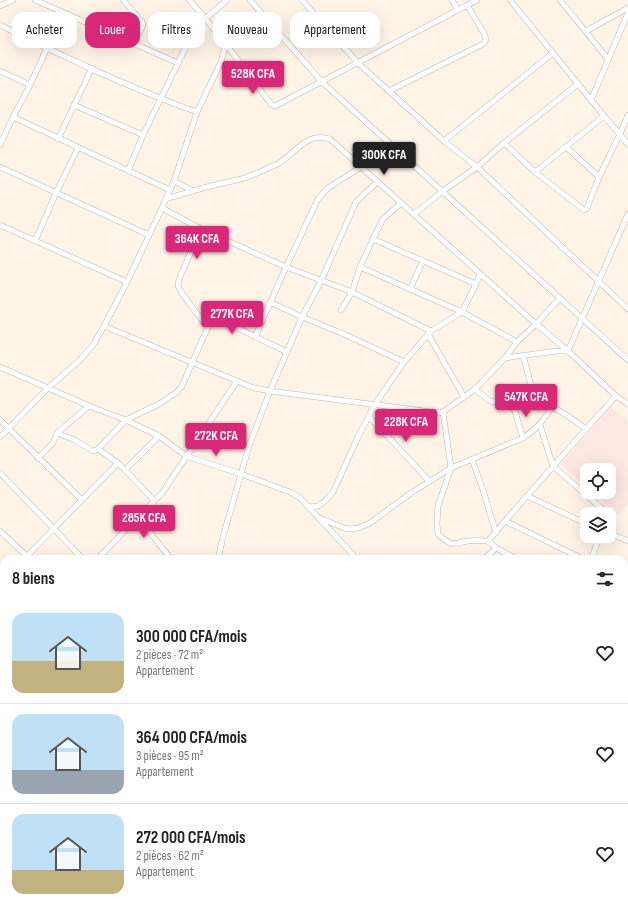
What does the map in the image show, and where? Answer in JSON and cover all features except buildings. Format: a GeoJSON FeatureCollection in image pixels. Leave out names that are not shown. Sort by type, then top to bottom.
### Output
{"type":"FeatureCollection","features":[{"type":"Feature","properties":{"kind":"street"},"geometry":{"type":"LineString","coordinates":[[0,6],[13,0]]}},
{"type":"Feature","properties":{"kind":"street"},"geometry":{"type":"LineString","coordinates":[[35,0],[85,22]]}},
{"type":"Feature","properties":{"kind":"street"},"geometry":{"type":"LineString","coordinates":[[123,0],[133,12]]}},
{"type":"Feature","properties":{"kind":"street"},"geometry":{"type":"LineString","coordinates":[[189,0],[200,12]]}},
{"type":"Feature","properties":{"kind":"street"},"geometry":{"type":"LineString","coordinates":[[213,27],[206,18],[227,0]]}},
{"type":"Feature","properties":{"kind":"street"},"geometry":{"type":"LineString","coordinates":[[250,0],[322,82],[628,360]]}},
{"type":"Feature","properties":{"kind":"street"},"geometry":{"type":"LineString","coordinates":[[302,0],[358,63],[444,141],[477,167],[628,309]]}},
{"type":"Feature","properties":{"kind":"street"},"geometry":{"type":"LineString","coordinates":[[452,0],[458,10]]}},
{"type":"Feature","properties":{"kind":"street"},"geometry":{"type":"LineString","coordinates":[[230,48],[272,105],[275,106],[476,0]]}},
{"type":"Feature","properties":{"kind":"street"},"geometry":{"type":"LineString","coordinates":[[510,0],[628,144]]}},
{"type":"Feature","properties":{"kind":"street"},"geometry":{"type":"LineString","coordinates":[[560,0],[608,59]]}},
{"type":"Feature","properties":{"kind":"street"},"geometry":{"type":"LineString","coordinates":[[389,91],[485,42],[485,35],[467,5]]}},
{"type":"Feature","properties":{"kind":"street"},"geometry":{"type":"LineString","coordinates":[[586,31],[628,8]]}},
{"type":"Feature","properties":{"kind":"street"},"geometry":{"type":"LineString","coordinates":[[591,100],[628,13]]}},
{"type":"Feature","properties":{"kind":"street"},"geometry":{"type":"LineString","coordinates":[[140,20],[143,25],[140,31]]}},
{"type":"Feature","properties":{"kind":"street"},"geometry":{"type":"LineString","coordinates":[[0,25],[12,31]]}},
{"type":"Feature","properties":{"kind":"street"},"geometry":{"type":"LineString","coordinates":[[140,47],[178,63]]}},
{"type":"Feature","properties":{"kind":"street"},"geometry":{"type":"LineString","coordinates":[[0,146],[47,48],[160,99],[197,112]]}},
{"type":"Feature","properties":{"kind":"street"},"geometry":{"type":"LineString","coordinates":[[128,170],[143,135],[185,48]]}},
{"type":"Feature","properties":{"kind":"street"},"geometry":{"type":"LineString","coordinates":[[0,437],[48,388],[80,360],[93,345],[104,326],[128,282],[174,181],[197,112],[220,62],[224,48]]}},
{"type":"Feature","properties":{"kind":"street"},"geometry":{"type":"LineString","coordinates":[[444,141],[553,53]]}},
{"type":"Feature","properties":{"kind":"street"},"geometry":{"type":"LineString","coordinates":[[58,139],[92,68]]}},
{"type":"Feature","properties":{"kind":"street"},"geometry":{"type":"LineString","coordinates":[[0,71],[30,85]]}},
{"type":"Feature","properties":{"kind":"street"},"geometry":{"type":"LineString","coordinates":[[414,214],[477,167],[504,143],[578,84]]}},
{"type":"Feature","properties":{"kind":"street"},"geometry":{"type":"LineString","coordinates":[[74,105],[143,135]]}},
{"type":"Feature","properties":{"kind":"street"},"geometry":{"type":"LineString","coordinates":[[504,143],[535,172],[584,210],[587,208],[628,115]]}},
{"type":"Feature","properties":{"kind":"street"},"geometry":{"type":"LineString","coordinates":[[535,172],[604,116]]}},
{"type":"Feature","properties":{"kind":"street"},"geometry":{"type":"LineString","coordinates":[[13,117],[170,190]]}},
{"type":"Feature","properties":{"kind":"street"},"geometry":{"type":"LineString","coordinates":[[166,199],[251,176],[276,165],[302,143],[321,137],[330,139],[568,351],[616,396],[628,404]]}},
{"type":"Feature","properties":{"kind":"street"},"geometry":{"type":"LineString","coordinates":[[566,147],[600,177]]}},
{"type":"Feature","properties":{"kind":"street"},"geometry":{"type":"LineString","coordinates":[[35,241],[78,148]]}},
{"type":"Feature","properties":{"kind":"street"},"geometry":{"type":"LineString","coordinates":[[0,167],[149,235]]}},
{"type":"Feature","properties":{"kind":"street"},"geometry":{"type":"LineString","coordinates":[[255,337],[318,199],[328,188],[361,167]]}},
{"type":"Feature","properties":{"kind":"street"},"geometry":{"type":"LineString","coordinates":[[174,181],[193,191]]}},
{"type":"Feature","properties":{"kind":"street"},"geometry":{"type":"LineString","coordinates":[[219,555],[252,436],[270,390],[302,317],[321,281],[356,202],[377,182]]}},
{"type":"Feature","properties":{"kind":"street"},"geometry":{"type":"LineString","coordinates":[[341,310],[352,292],[360,267],[384,219],[401,203]]}},
{"type":"Feature","properties":{"kind":"street"},"geometry":{"type":"LineString","coordinates":[[162,208],[201,229],[286,267],[352,292],[429,332],[464,397]]}},
{"type":"Feature","properties":{"kind":"street"},"geometry":{"type":"LineString","coordinates":[[568,351],[628,214]]}},
{"type":"Feature","properties":{"kind":"street"},"geometry":{"type":"LineString","coordinates":[[0,225],[128,282]]}},
{"type":"Feature","properties":{"kind":"street"},"geometry":{"type":"LineString","coordinates":[[201,229],[179,280],[178,286],[207,327]]}},
{"type":"Feature","properties":{"kind":"street"},"geometry":{"type":"LineString","coordinates":[[373,239],[476,284]]}},
{"type":"Feature","properties":{"kind":"street"},"geometry":{"type":"LineString","coordinates":[[410,290],[423,261]]}},
{"type":"Feature","properties":{"kind":"street"},"geometry":{"type":"LineString","coordinates":[[360,267],[462,312],[517,342]]}},
{"type":"Feature","properties":{"kind":"street"},"geometry":{"type":"LineString","coordinates":[[308,507],[318,506],[333,492],[375,404],[404,362],[429,332],[462,312],[480,274]]}},
{"type":"Feature","properties":{"kind":"street"},"geometry":{"type":"LineString","coordinates":[[104,326],[254,388],[435,413],[443,412],[475,389],[505,358],[517,342],[560,298]]}},
{"type":"Feature","properties":{"kind":"street"},"geometry":{"type":"LineString","coordinates":[[270,302],[404,362]]}},
{"type":"Feature","properties":{"kind":"street"},"geometry":{"type":"LineString","coordinates":[[57,433],[75,440],[93,451],[98,449],[126,420],[161,403],[177,392],[182,386],[207,327],[214,318],[287,352]]}},
{"type":"Feature","properties":{"kind":"street"},"geometry":{"type":"LineString","coordinates":[[505,358],[557,351],[568,351]]}},
{"type":"Feature","properties":{"kind":"street"},"geometry":{"type":"LineString","coordinates":[[523,355],[535,401]]}},
{"type":"Feature","properties":{"kind":"street"},"geometry":{"type":"LineString","coordinates":[[0,367],[89,406],[126,420],[159,436],[186,456],[290,492],[300,498],[316,517],[353,555]]}},
{"type":"Feature","properties":{"kind":"street"},"geometry":{"type":"LineString","coordinates":[[101,555],[164,490],[236,381]]}},
{"type":"Feature","properties":{"kind":"street"},"geometry":{"type":"LineString","coordinates":[[475,389],[490,401],[498,403],[535,401],[552,407],[572,418],[586,429]]}},
{"type":"Feature","properties":{"kind":"street"},"geometry":{"type":"LineString","coordinates":[[488,541],[526,496],[616,396]]}},
{"type":"Feature","properties":{"kind":"street"},"geometry":{"type":"LineString","coordinates":[[512,402],[523,438]]}},
{"type":"Feature","properties":{"kind":"street"},"geometry":{"type":"LineString","coordinates":[[38,458],[53,443],[57,433],[89,406]]}},
{"type":"Feature","properties":{"kind":"street"},"geometry":{"type":"LineString","coordinates":[[316,517],[349,529],[358,528],[370,523],[411,493],[451,468],[532,433],[540,425],[552,407]]}},
{"type":"Feature","properties":{"kind":"street"},"geometry":{"type":"LineString","coordinates":[[443,412],[451,468],[438,506],[438,534],[450,544],[457,544],[470,540],[488,541],[496,548],[509,555]]}},
{"type":"Feature","properties":{"kind":"street"},"geometry":{"type":"LineString","coordinates":[[369,417],[429,481]]}},
{"type":"Feature","properties":{"kind":"street"},"geometry":{"type":"LineString","coordinates":[[0,420],[82,500]]}},
{"type":"Feature","properties":{"kind":"street"},"geometry":{"type":"LineString","coordinates":[[540,425],[553,466],[600,507]]}},
{"type":"Feature","properties":{"kind":"street"},"geometry":{"type":"LineString","coordinates":[[125,470],[159,436]]}},
{"type":"Feature","properties":{"kind":"street"},"geometry":{"type":"LineString","coordinates":[[98,449],[118,463],[154,500]]}},
{"type":"Feature","properties":{"kind":"street"},"geometry":{"type":"LineString","coordinates":[[472,459],[496,533]]}},
{"type":"Feature","properties":{"kind":"street"},"geometry":{"type":"LineString","coordinates":[[31,555],[118,463]]}},
{"type":"Feature","properties":{"kind":"street"},"geometry":{"type":"LineString","coordinates":[[0,473],[80,555]]}},
{"type":"Feature","properties":{"kind":"street"},"geometry":{"type":"LineString","coordinates":[[526,496],[580,521]]}},
{"type":"Feature","properties":{"kind":"street"},"geometry":{"type":"LineString","coordinates":[[138,518],[166,555]]}},
{"type":"Feature","properties":{"kind":"street"},"geometry":{"type":"LineString","coordinates":[[505,521],[575,555]]}},
{"type":"Feature","properties":{"kind":"street"},"geometry":{"type":"LineString","coordinates":[[0,531],[25,555]]}},
{"type":"Feature","properties":{"kind":"street"},"geometry":{"type":"LineString","coordinates":[[616,537],[628,542]]}},
{"type":"Feature","properties":{"kind":"street"},"geometry":{"type":"LineString","coordinates":[[593,555],[597,543]]}},
{"type":"Feature","properties":{"kind":"street"},"geometry":{"type":"LineString","coordinates":[[488,555],[496,548]]}},
{"type":"Feature","properties":{"kind":"shaded area"},"geometry":{"type":"Polygon","coordinates":[[[611,407],[628,421],[628,504],[618,515],[616,513],[616,507],[609,507],[600,499],[616,499],[616,463],[580,463],[580,482],[561,464],[611,407]]]}}]}
